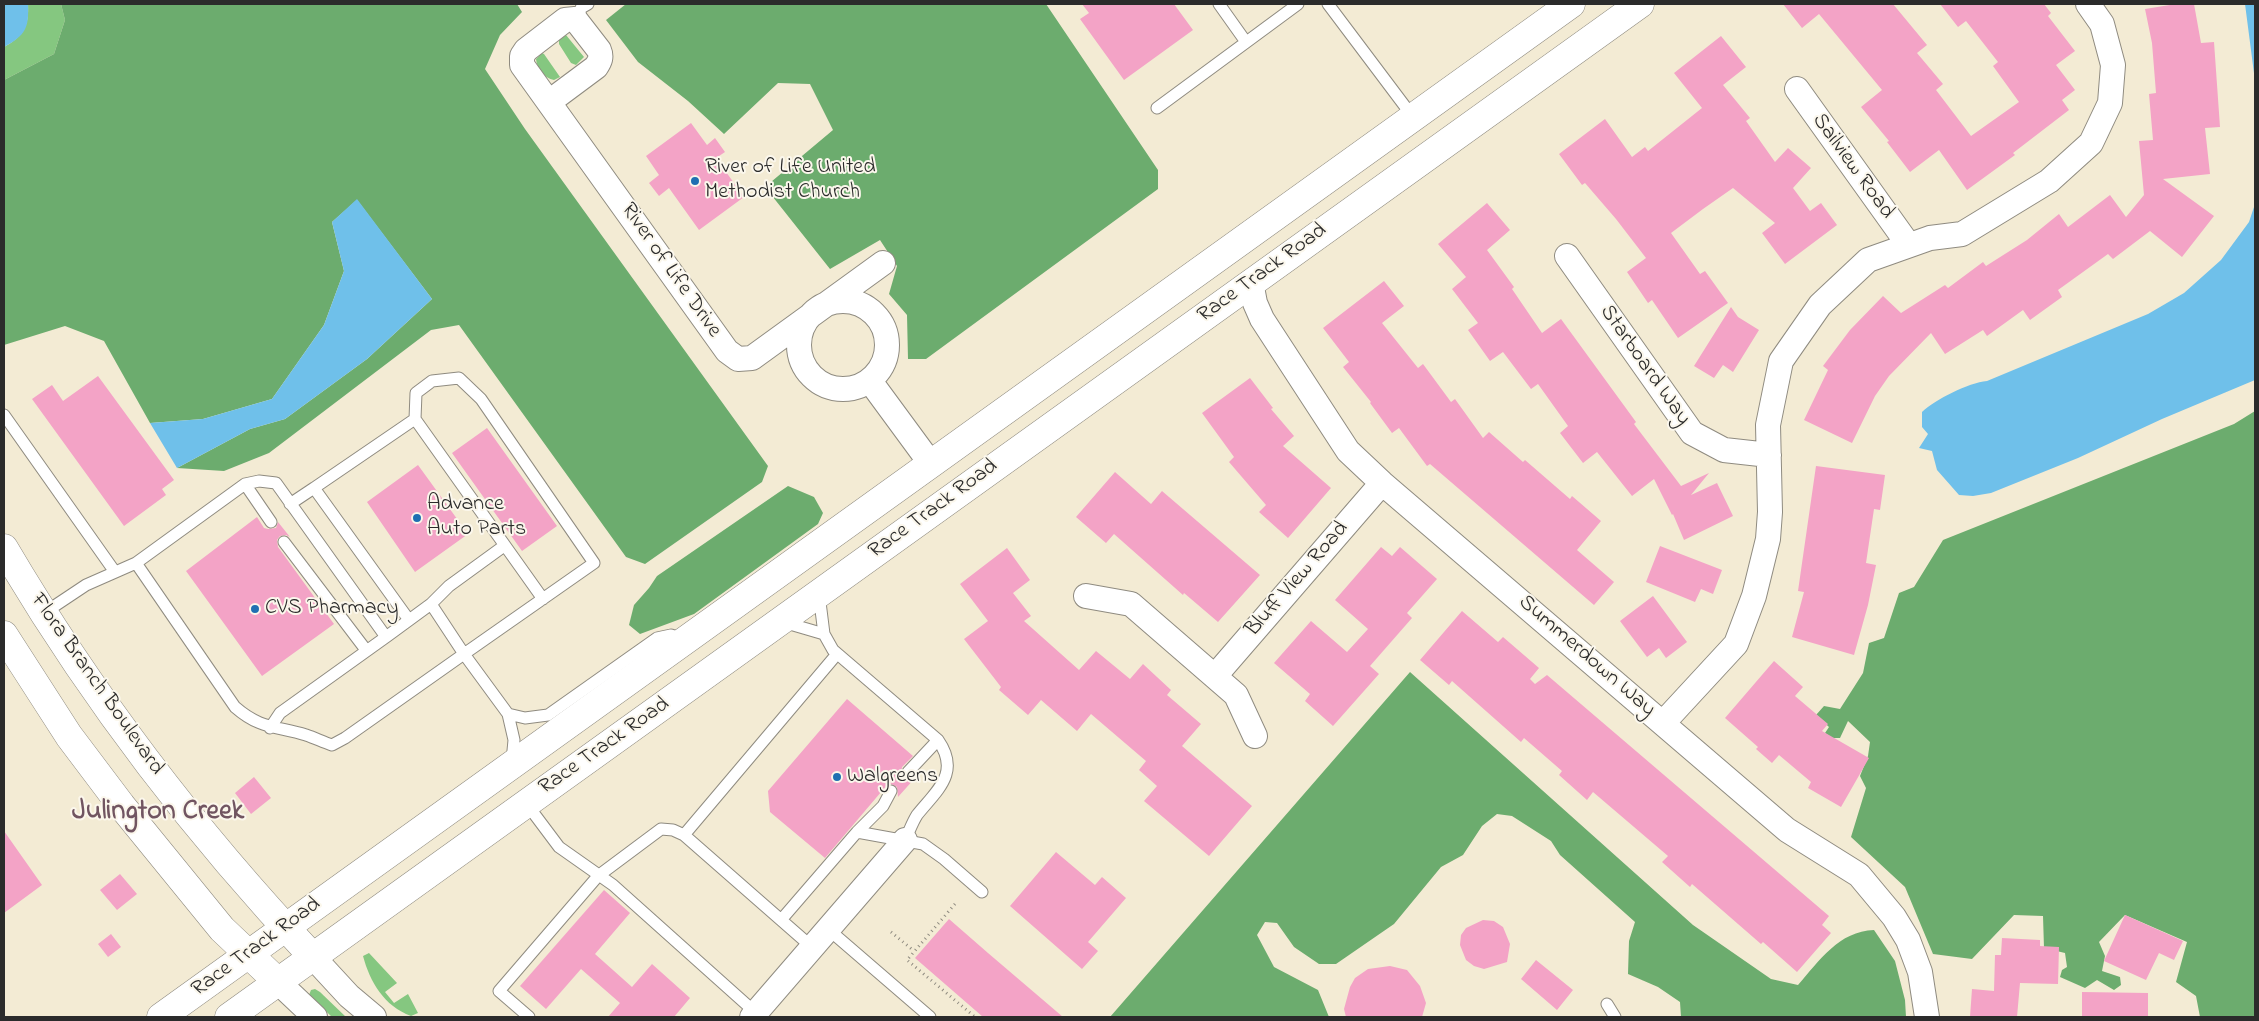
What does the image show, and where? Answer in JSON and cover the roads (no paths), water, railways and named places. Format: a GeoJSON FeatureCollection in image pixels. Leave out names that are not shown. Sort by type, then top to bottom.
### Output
{"type":"FeatureCollection","features":[{"type":"Feature","properties":{"kind":"main road","name":"Race Track Road"},"geometry":{"type":"LineString","coordinates":[[161,1017],[1571,4]]}},
{"type":"Feature","properties":{"kind":"main road","name":"Race Track Road"},"geometry":{"type":"LineString","coordinates":[[228,1017],[1640,4]]}},
{"type":"Feature","properties":{"kind":"main road"},"geometry":{"type":"LineString","coordinates":[[931,464],[955,496]]}},
{"type":"Feature","properties":{"kind":"main road","name":"Flora Branch Boulevard"},"geometry":{"type":"LineString","coordinates":[[4,548],[43,614],[141,753],[285,928],[313,957]]}},
{"type":"Feature","properties":{"kind":"main road"},"geometry":{"type":"LineString","coordinates":[[4,635],[70,736],[121,805],[222,929],[278,982]]}},
{"type":"Feature","properties":{"kind":"street"},"geometry":{"type":"LineString","coordinates":[[1663,723],[1736,644],[1754,596],[1768,539],[1770,512],[1768,425],[1781,362],[1820,305],[1868,260],[1908,244],[1930,238],[1962,234],[2049,181],[2091,143],[2110,103],[2112,65],[2102,24],[2088,4]]}},
{"type":"Feature","properties":{"kind":"street","name":"River of Life Drive"},"geometry":{"type":"LineString","coordinates":[[549,102],[600,61],[601,55],[583,12],[565,20],[526,50],[522,56],[522,65],[731,355],[742,360],[752,358],[883,263]]}},
{"type":"Feature","properties":{"kind":"street","name":"Sailview Road"},"geometry":{"type":"LineString","coordinates":[[1797,89],[1908,244]]}},
{"type":"Feature","properties":{"kind":"street","name":"Starboard Way"},"geometry":{"type":"LineString","coordinates":[[1567,256],[1692,434],[1724,450],[1769,455]]}},
{"type":"Feature","properties":{"kind":"street","name":"Summerdown Way"},"geometry":{"type":"LineString","coordinates":[[1251,282],[1255,303],[1262,319],[1348,451],[1382,483],[1788,830],[1859,875],[1894,917],[1908,940],[1920,972],[1926,1017]]}},
{"type":"Feature","properties":{"kind":"street","name":"River of Life Drive"},"geometry":{"type":"LineString","coordinates":[[849,300],[865,307],[880,322],[886,340],[886,356],[880,369],[870,381],[856,388],[836,388],[816,378],[804,364],[798,348],[799,338],[804,327],[818,310],[837,301],[849,300]]}},
{"type":"Feature","properties":{"kind":"street"},"geometry":{"type":"LineString","coordinates":[[870,381],[931,464]]}},
{"type":"Feature","properties":{"kind":"street","name":"Bluff View Road"},"geometry":{"type":"LineString","coordinates":[[1215,676],[1382,483]]}},
{"type":"Feature","properties":{"kind":"street"},"geometry":{"type":"LineString","coordinates":[[1086,596],[1131,604],[1236,695],[1255,736]]}},
{"type":"Feature","properties":{"kind":"street"},"geometry":{"type":"LineString","coordinates":[[754,1015],[905,840]]}},
{"type":"Feature","properties":{"kind":"street","name":"Flora Branch Boulevard"},"geometry":{"type":"LineString","coordinates":[[313,957],[348,996],[374,1017]]}},
{"type":"Feature","properties":{"kind":"street"},"geometry":{"type":"LineString","coordinates":[[278,982],[316,1017]]}},
{"type":"Feature","properties":{"kind":"lane"},"geometry":{"type":"LineString","coordinates":[[1220,4],[1246,42]]}},
{"type":"Feature","properties":{"kind":"lane"},"geometry":{"type":"LineString","coordinates":[[1157,108],[1298,4]]}},
{"type":"Feature","properties":{"kind":"lane"},"geometry":{"type":"LineString","coordinates":[[1328,4],[1413,118]]}},
{"type":"Feature","properties":{"kind":"lane"},"geometry":{"type":"LineString","coordinates":[[136,563],[235,707],[248,718],[270,728],[305,735],[332,745],[345,738],[464,654],[543,599],[594,563],[481,399],[459,378],[432,381],[416,393],[415,419],[543,599]]}},
{"type":"Feature","properties":{"kind":"lane"},"geometry":{"type":"LineString","coordinates":[[4,415],[115,572]]}},
{"type":"Feature","properties":{"kind":"lane"},"geometry":{"type":"LineString","coordinates":[[290,504],[415,419]]}},
{"type":"Feature","properties":{"kind":"lane"},"geometry":{"type":"LineString","coordinates":[[43,614],[86,585],[136,563],[245,484],[259,481],[276,483],[386,637]]}},
{"type":"Feature","properties":{"kind":"lane"},"geometry":{"type":"LineString","coordinates":[[245,484],[272,522]]}},
{"type":"Feature","properties":{"kind":"lane"},"geometry":{"type":"LineString","coordinates":[[314,488],[409,620]]}},
{"type":"Feature","properties":{"kind":"lane"},"geometry":{"type":"LineString","coordinates":[[284,542],[366,650]]}},
{"type":"Feature","properties":{"kind":"lane"},"geometry":{"type":"LineString","coordinates":[[270,728],[280,713],[409,620],[449,586],[504,546]]}},
{"type":"Feature","properties":{"kind":"lane"},"geometry":{"type":"LineString","coordinates":[[819,592],[824,634],[837,654],[938,740],[944,748],[948,770],[942,786],[916,818],[905,840]]}},
{"type":"Feature","properties":{"kind":"lane"},"geometry":{"type":"LineString","coordinates":[[430,604],[508,714],[514,740],[511,765]]}},
{"type":"Feature","properties":{"kind":"lane"},"geometry":{"type":"LineString","coordinates":[[780,621],[824,634]]}},
{"type":"Feature","properties":{"kind":"lane"},"geometry":{"type":"LineString","coordinates":[[508,714],[525,718],[548,715],[658,638],[671,635],[686,640]]}},
{"type":"Feature","properties":{"kind":"lane"},"geometry":{"type":"LineString","coordinates":[[684,835],[837,654]]}},
{"type":"Feature","properties":{"kind":"lane"},"geometry":{"type":"LineString","coordinates":[[910,774],[938,740]]}},
{"type":"Feature","properties":{"kind":"lane"},"geometry":{"type":"LineString","coordinates":[[781,920],[857,832],[894,793]]}},
{"type":"Feature","properties":{"kind":"lane"},"geometry":{"type":"LineString","coordinates":[[526,803],[559,847],[613,885],[754,1015]]}},
{"type":"Feature","properties":{"kind":"lane"},"geometry":{"type":"LineString","coordinates":[[529,1017],[499,991],[598,876],[661,830],[673,830],[684,835],[813,948]]}},
{"type":"Feature","properties":{"kind":"lane"},"geometry":{"type":"LineString","coordinates":[[857,832],[923,844],[944,859],[982,892]]}},
{"type":"Feature","properties":{"kind":"lane"},"geometry":{"type":"LineString","coordinates":[[828,929],[930,1017]]}},
{"type":"Feature","properties":{"kind":"lane"},"geometry":{"type":"LineString","coordinates":[[1607,1004],[1615,1017]]}},
{"type":"Feature","properties":{"kind":"water"},"geometry":{"type":"Polygon","coordinates":[[[4,4],[28,4],[28,19],[22,34],[4,47],[4,4]]]}},
{"type":"Feature","properties":{"kind":"water"},"geometry":{"type":"Polygon","coordinates":[[[2245,4],[2255,4],[2255,81],[2245,4]]]}},
{"type":"Feature","properties":{"kind":"water"},"geometry":{"type":"Polygon","coordinates":[[[357,199],[432,299],[367,359],[285,419],[250,429],[177,468],[150,423],[203,419],[272,399],[324,325],[344,271],[332,222],[357,199]]]}},
{"type":"Feature","properties":{"kind":"water"},"geometry":{"type":"Polygon","coordinates":[[[2255,204],[2255,380],[2162,419],[2078,458],[1991,493],[1973,496],[1959,495],[1937,470],[1932,451],[1919,448],[1928,434],[1922,427],[1922,412],[1944,397],[1962,388],[1987,381],[2148,314],[2184,293],[2221,260],[2249,222],[2255,204]]]}},
{"type":"Feature","properties":{"kind":"place","name":"River of Life United Methodist Church"},"geometry":{"type":"Point","coordinates":[695,181]}},
{"type":"Feature","properties":{"kind":"place","name":"Advance Auto Parts"},"geometry":{"type":"Point","coordinates":[417,518]}},
{"type":"Feature","properties":{"kind":"place","name":"CVS Pharmacy"},"geometry":{"type":"Point","coordinates":[255,609]}},
{"type":"Feature","properties":{"kind":"place","name":"Walgreens"},"geometry":{"type":"Point","coordinates":[837,777]}},
{"type":"Feature","properties":{"kind":"district","name":"Julington Creek"},"geometry":{"type":"Point","coordinates":[158,813]}}]}
